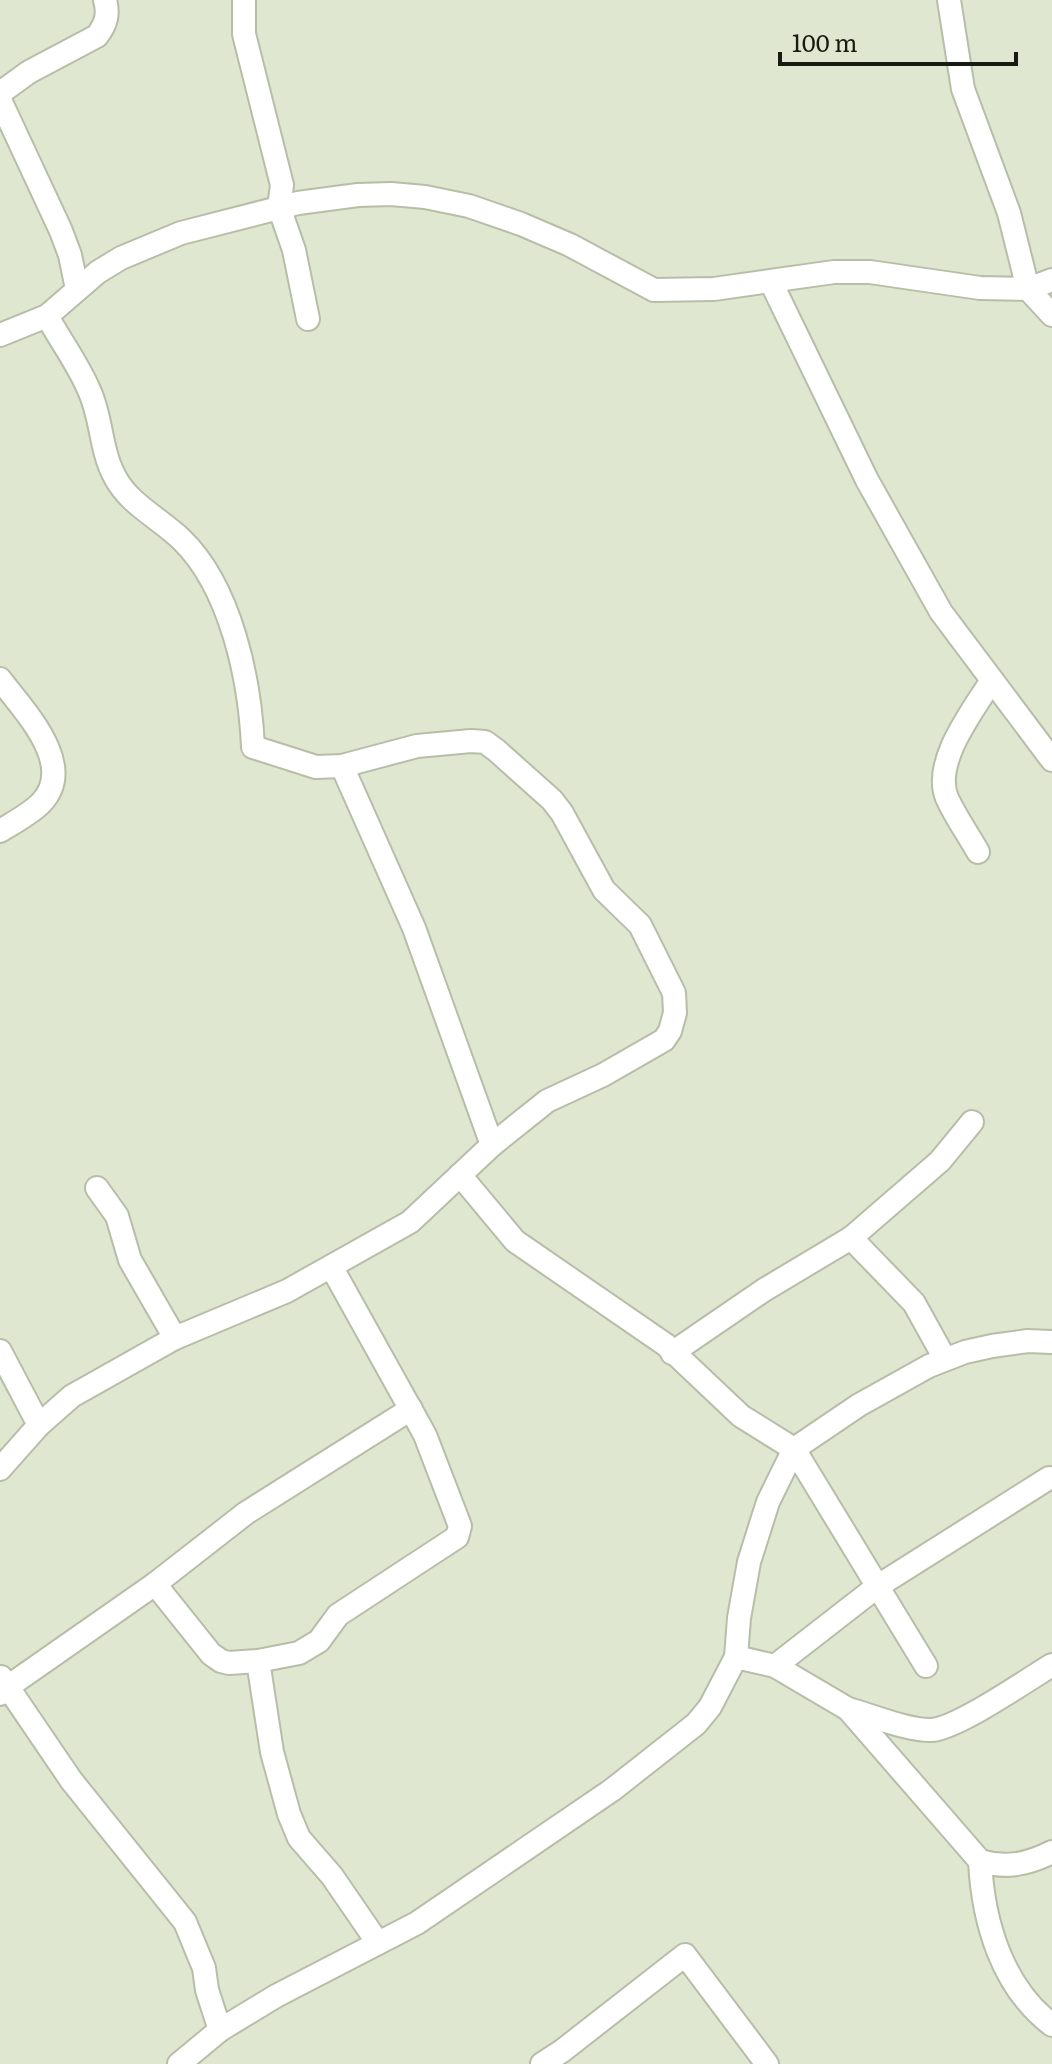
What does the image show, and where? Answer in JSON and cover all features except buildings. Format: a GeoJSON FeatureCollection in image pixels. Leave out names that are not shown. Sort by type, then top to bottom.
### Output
{"type":"FeatureCollection","features":[{"type":"Feature","properties":{"kind":"street"},"geometry":{"type":"LineString","coordinates":[[0,93],[29,72],[97,36],[108,14],[105,0]]}},
{"type":"Feature","properties":{"kind":"street"},"geometry":{"type":"LineString","coordinates":[[244,0],[244,34],[282,185],[279,207],[294,250],[308,319]]}},
{"type":"Feature","properties":{"kind":"street"},"geometry":{"type":"LineString","coordinates":[[949,0],[963,89],[1009,213],[1028,289],[1052,315]]}},
{"type":"Feature","properties":{"kind":"street"},"geometry":{"type":"LineString","coordinates":[[0,100],[61,231],[77,289]]}},
{"type":"Feature","properties":{"kind":"street"},"geometry":{"type":"LineString","coordinates":[[0,335],[47,316],[77,289],[121,258],[159,242],[205,225],[279,207],[358,195],[425,197],[469,206],[570,245],[654,290],[714,289],[834,272],[870,272],[980,288],[1028,289],[1052,280]]}},
{"type":"Feature","properties":{"kind":"street"},"geometry":{"type":"LineString","coordinates":[[771,282],[867,480],[941,612],[1052,760]]}},
{"type":"Feature","properties":{"kind":"street"},"geometry":{"type":"LineString","coordinates":[[0,1469],[39,1425],[72,1396],[175,1338],[287,1291],[332,1268],[410,1222],[492,1145],[547,1101],[603,1075],[664,1040],[675,1013],[674,993],[640,925],[604,890],[562,813],[539,787],[485,742],[417,746],[342,766],[316,767],[253,747],[238,649],[229,618],[199,560],[182,540],[129,497],[115,478],[89,388],[47,316]]}},
{"type":"Feature","properties":{"kind":"street"},"geometry":{"type":"LineString","coordinates":[[0,679],[47,743],[54,766],[51,788],[42,803],[0,831]]}},
{"type":"Feature","properties":{"kind":"street"},"geometry":{"type":"LineString","coordinates":[[978,852],[946,796],[943,779],[947,759],[958,736],[992,680]]}},
{"type":"Feature","properties":{"kind":"street"},"geometry":{"type":"LineString","coordinates":[[342,766],[414,928],[492,1145]]}},
{"type":"Feature","properties":{"kind":"street"},"geometry":{"type":"LineString","coordinates":[[672,1353],[764,1290],[851,1238],[940,1161],[972,1122]]}},
{"type":"Feature","properties":{"kind":"street"},"geometry":{"type":"LineString","coordinates":[[460,1175],[515,1241],[635,1323],[741,1416],[794,1449],[926,1666]]}},
{"type":"Feature","properties":{"kind":"street"},"geometry":{"type":"LineString","coordinates":[[97,1188],[117,1216],[130,1260],[175,1338]]}},
{"type":"Feature","properties":{"kind":"street"},"geometry":{"type":"LineString","coordinates":[[851,1238],[914,1303],[945,1359]]}},
{"type":"Feature","properties":{"kind":"street"},"geometry":{"type":"LineString","coordinates":[[155,1584],[211,1654],[221,1661],[229,1663],[287,1657],[313,1646],[338,1615],[457,1537],[460,1526],[425,1435],[332,1268]]}},
{"type":"Feature","properties":{"kind":"street"},"geometry":{"type":"LineString","coordinates":[[179,2064],[220,2030],[276,1996],[417,1923],[612,1790],[696,1724],[710,1707],[736,1657],[749,1562],[768,1502],[794,1449],[859,1405],[945,1359],[992,1346],[1028,1341],[1052,1342]]}},
{"type":"Feature","properties":{"kind":"street"},"geometry":{"type":"LineString","coordinates":[[0,1351],[39,1425]]}},
{"type":"Feature","properties":{"kind":"street"},"geometry":{"type":"LineString","coordinates":[[220,2030],[207,1990],[204,1968],[185,1922],[71,1780],[3,1686],[155,1584],[246,1513],[411,1409]]}},
{"type":"Feature","properties":{"kind":"street"},"geometry":{"type":"LineString","coordinates":[[775,1666],[878,1586],[1049,1478]]}},
{"type":"Feature","properties":{"kind":"street"},"geometry":{"type":"LineString","coordinates":[[736,1657],[775,1666],[848,1709],[917,1729],[934,1730],[971,1714],[1052,1665]]}},
{"type":"Feature","properties":{"kind":"street"},"geometry":{"type":"LineString","coordinates":[[258,1661],[272,1752],[299,1838],[332,1876],[378,1943]]}},
{"type":"Feature","properties":{"kind":"street"},"geometry":{"type":"LineString","coordinates":[[848,1709],[980,1861],[998,1867],[1018,1865],[1052,1852]]}},
{"type":"Feature","properties":{"kind":"street"},"geometry":{"type":"LineString","coordinates":[[980,1861],[982,1893],[1004,1966],[1017,1991],[1033,2011],[1052,2025]]}},
{"type":"Feature","properties":{"kind":"street"},"geometry":{"type":"LineString","coordinates":[[542,2064],[685,1955],[767,2064]]}}]}
